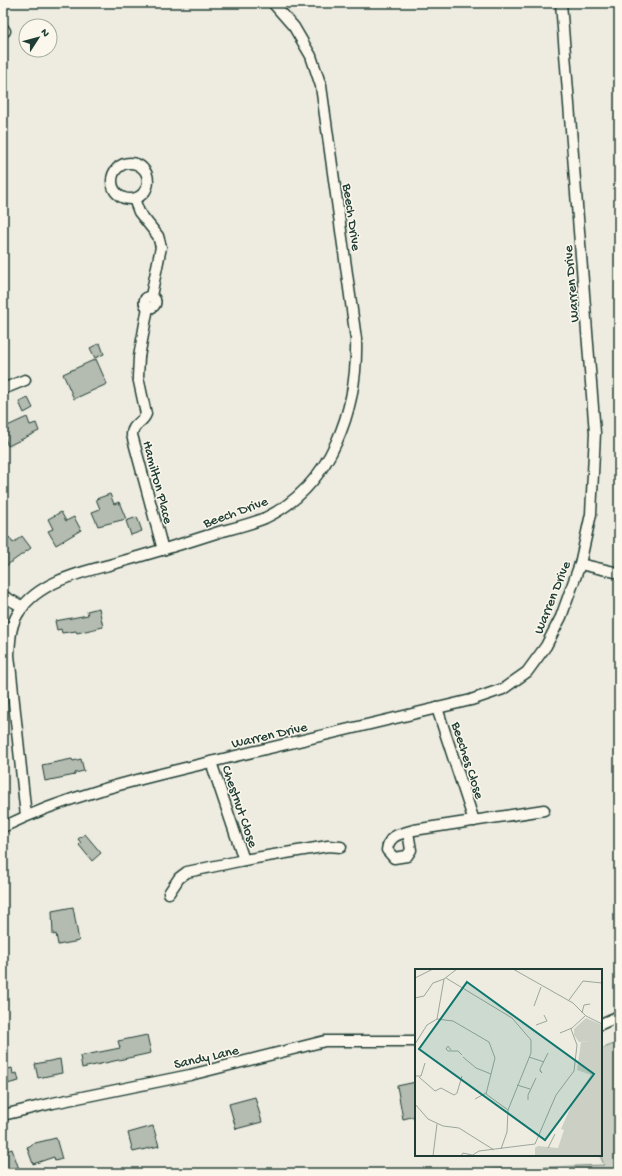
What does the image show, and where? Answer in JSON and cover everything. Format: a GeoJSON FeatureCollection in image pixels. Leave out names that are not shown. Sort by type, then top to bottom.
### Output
{"type":"FeatureCollection","features":[{"type":"Feature","properties":{"kind":"street","name":"Beech Drive"},"geometry":{"type":"LineString","coordinates":[[26,816],[9,655],[11,632],[19,612],[23,607],[33,597],[69,576],[163,550],[264,518],[285,505],[309,484],[325,464],[342,432],[352,399],[357,361],[356,339],[321,86],[311,56],[294,27],[273,3]]}},
{"type":"Feature","properties":{"kind":"street","name":"Warren Drive"},"geometry":{"type":"LineString","coordinates":[[3,827],[26,816],[82,796],[134,781],[471,700],[503,689],[527,672],[546,646],[561,617],[580,564],[591,514],[595,433],[561,3]]}},
{"type":"Feature","properties":{"kind":"street","name":"Hamilton Place"},"geometry":{"type":"LineString","coordinates":[[134,199],[139,212],[158,236],[160,247],[151,296],[155,303],[153,307],[148,307],[139,357],[138,377],[146,414],[144,418],[134,427],[132,435],[163,550]]}},
{"type":"Feature","properties":{"kind":"street"},"geometry":{"type":"LineString","coordinates":[[3,389],[25,380]]}},
{"type":"Feature","properties":{"kind":"street"},"geometry":{"type":"LineString","coordinates":[[580,564],[619,573]]}},
{"type":"Feature","properties":{"kind":"street"},"geometry":{"type":"LineString","coordinates":[[3,596],[23,607]]}},
{"type":"Feature","properties":{"kind":"street","name":"Beeches Close"},"geometry":{"type":"LineString","coordinates":[[437,708],[474,821]]}},
{"type":"Feature","properties":{"kind":"street","name":"Chestnut Close"},"geometry":{"type":"LineString","coordinates":[[211,762],[244,860]]}},
{"type":"Feature","properties":{"kind":"street","name":"Beeches Close"},"geometry":{"type":"LineString","coordinates":[[411,831],[544,810]]}},
{"type":"Feature","properties":{"kind":"street","name":"Chestnut Close"},"geometry":{"type":"LineString","coordinates":[[169,893],[179,878],[187,872],[244,860],[328,846],[341,847]]}},
{"type":"Feature","properties":{"kind":"street"},"geometry":{"type":"LineString","coordinates":[[602,1024],[619,1016]]}},
{"type":"Feature","properties":{"kind":"street","name":"Sandy Lane"},"geometry":{"type":"LineString","coordinates":[[3,1115],[53,1103],[190,1075],[325,1041],[415,1041]]}},
{"type":"Feature","properties":{"kind":"shaded area"},"geometry":{"type":"Polygon","coordinates":[[[619,1042],[619,1173],[395,1173],[604,1165],[600,1156],[602,1156],[602,1049],[619,1042]]]}},
{"type":"Feature","properties":{"kind":"building"},"geometry":{"type":"Polygon","coordinates":[[[100,343],[104,354],[95,358],[90,348],[100,343]]]}},
{"type":"Feature","properties":{"kind":"building"},"geometry":{"type":"Polygon","coordinates":[[[96,359],[107,384],[74,399],[63,374],[96,359]]]}},
{"type":"Feature","properties":{"kind":"building"},"geometry":{"type":"Polygon","coordinates":[[[28,398],[33,408],[24,413],[19,402],[28,398]]]}},
{"type":"Feature","properties":{"kind":"building"},"geometry":{"type":"Polygon","coordinates":[[[27,417],[30,425],[36,423],[39,431],[8,446],[3,435],[3,428],[27,417]]]}},
{"type":"Feature","properties":{"kind":"building"},"geometry":{"type":"Polygon","coordinates":[[[110,494],[114,504],[119,502],[126,519],[98,526],[92,512],[100,509],[96,499],[110,494]]]}},
{"type":"Feature","properties":{"kind":"building"},"geometry":{"type":"Polygon","coordinates":[[[61,512],[66,521],[74,517],[81,530],[56,545],[48,531],[53,529],[48,519],[61,512]]]}},
{"type":"Feature","properties":{"kind":"building"},"geometry":{"type":"Polygon","coordinates":[[[137,517],[142,531],[131,535],[126,521],[137,517]]]}},
{"type":"Feature","properties":{"kind":"building"},"geometry":{"type":"Polygon","coordinates":[[[22,536],[31,548],[3,568],[3,541],[9,537],[13,543],[22,536]]]}},
{"type":"Feature","properties":{"kind":"building"},"geometry":{"type":"Polygon","coordinates":[[[99,608],[103,627],[77,633],[76,631],[62,633],[61,629],[57,630],[55,621],[88,615],[87,611],[99,608]]]}},
{"type":"Feature","properties":{"kind":"building"},"geometry":{"type":"Polygon","coordinates":[[[72,759],[73,761],[81,759],[84,771],[75,773],[75,775],[45,781],[42,765],[72,759]]]}},
{"type":"Feature","properties":{"kind":"building"},"geometry":{"type":"Polygon","coordinates":[[[85,834],[101,853],[92,861],[79,845],[81,843],[78,839],[85,834]]]}},
{"type":"Feature","properties":{"kind":"building"},"geometry":{"type":"Polygon","coordinates":[[[73,907],[79,941],[58,945],[56,934],[53,935],[52,911],[73,907]]]}},
{"type":"Feature","properties":{"kind":"building"},"geometry":{"type":"Polygon","coordinates":[[[147,1035],[151,1053],[82,1068],[80,1056],[120,1048],[118,1041],[147,1035]]]}},
{"type":"Feature","properties":{"kind":"building"},"geometry":{"type":"Polygon","coordinates":[[[60,1059],[62,1073],[38,1078],[35,1064],[60,1059]]]}},
{"type":"Feature","properties":{"kind":"building"},"geometry":{"type":"Polygon","coordinates":[[[12,1068],[13,1074],[17,1073],[19,1081],[3,1085],[3,1070],[12,1068]]]}},
{"type":"Feature","properties":{"kind":"building"},"geometry":{"type":"Polygon","coordinates":[[[415,1082],[415,1116],[403,1119],[397,1086],[415,1082]]]}},
{"type":"Feature","properties":{"kind":"building"},"geometry":{"type":"Polygon","coordinates":[[[255,1097],[262,1122],[236,1129],[229,1104],[255,1097]]]}},
{"type":"Feature","properties":{"kind":"building"},"geometry":{"type":"Polygon","coordinates":[[[153,1126],[159,1146],[133,1152],[128,1133],[153,1126]]]}},
{"type":"Feature","properties":{"kind":"building"},"geometry":{"type":"Polygon","coordinates":[[[56,1138],[62,1159],[55,1161],[54,1157],[33,1164],[27,1147],[32,1145],[31,1144],[56,1138]]]}},
{"type":"Feature","properties":{"kind":"building"},"geometry":{"type":"Polygon","coordinates":[[[12,1149],[19,1169],[9,1172],[8,1170],[3,1171],[3,1152],[12,1149]]]}}]}
